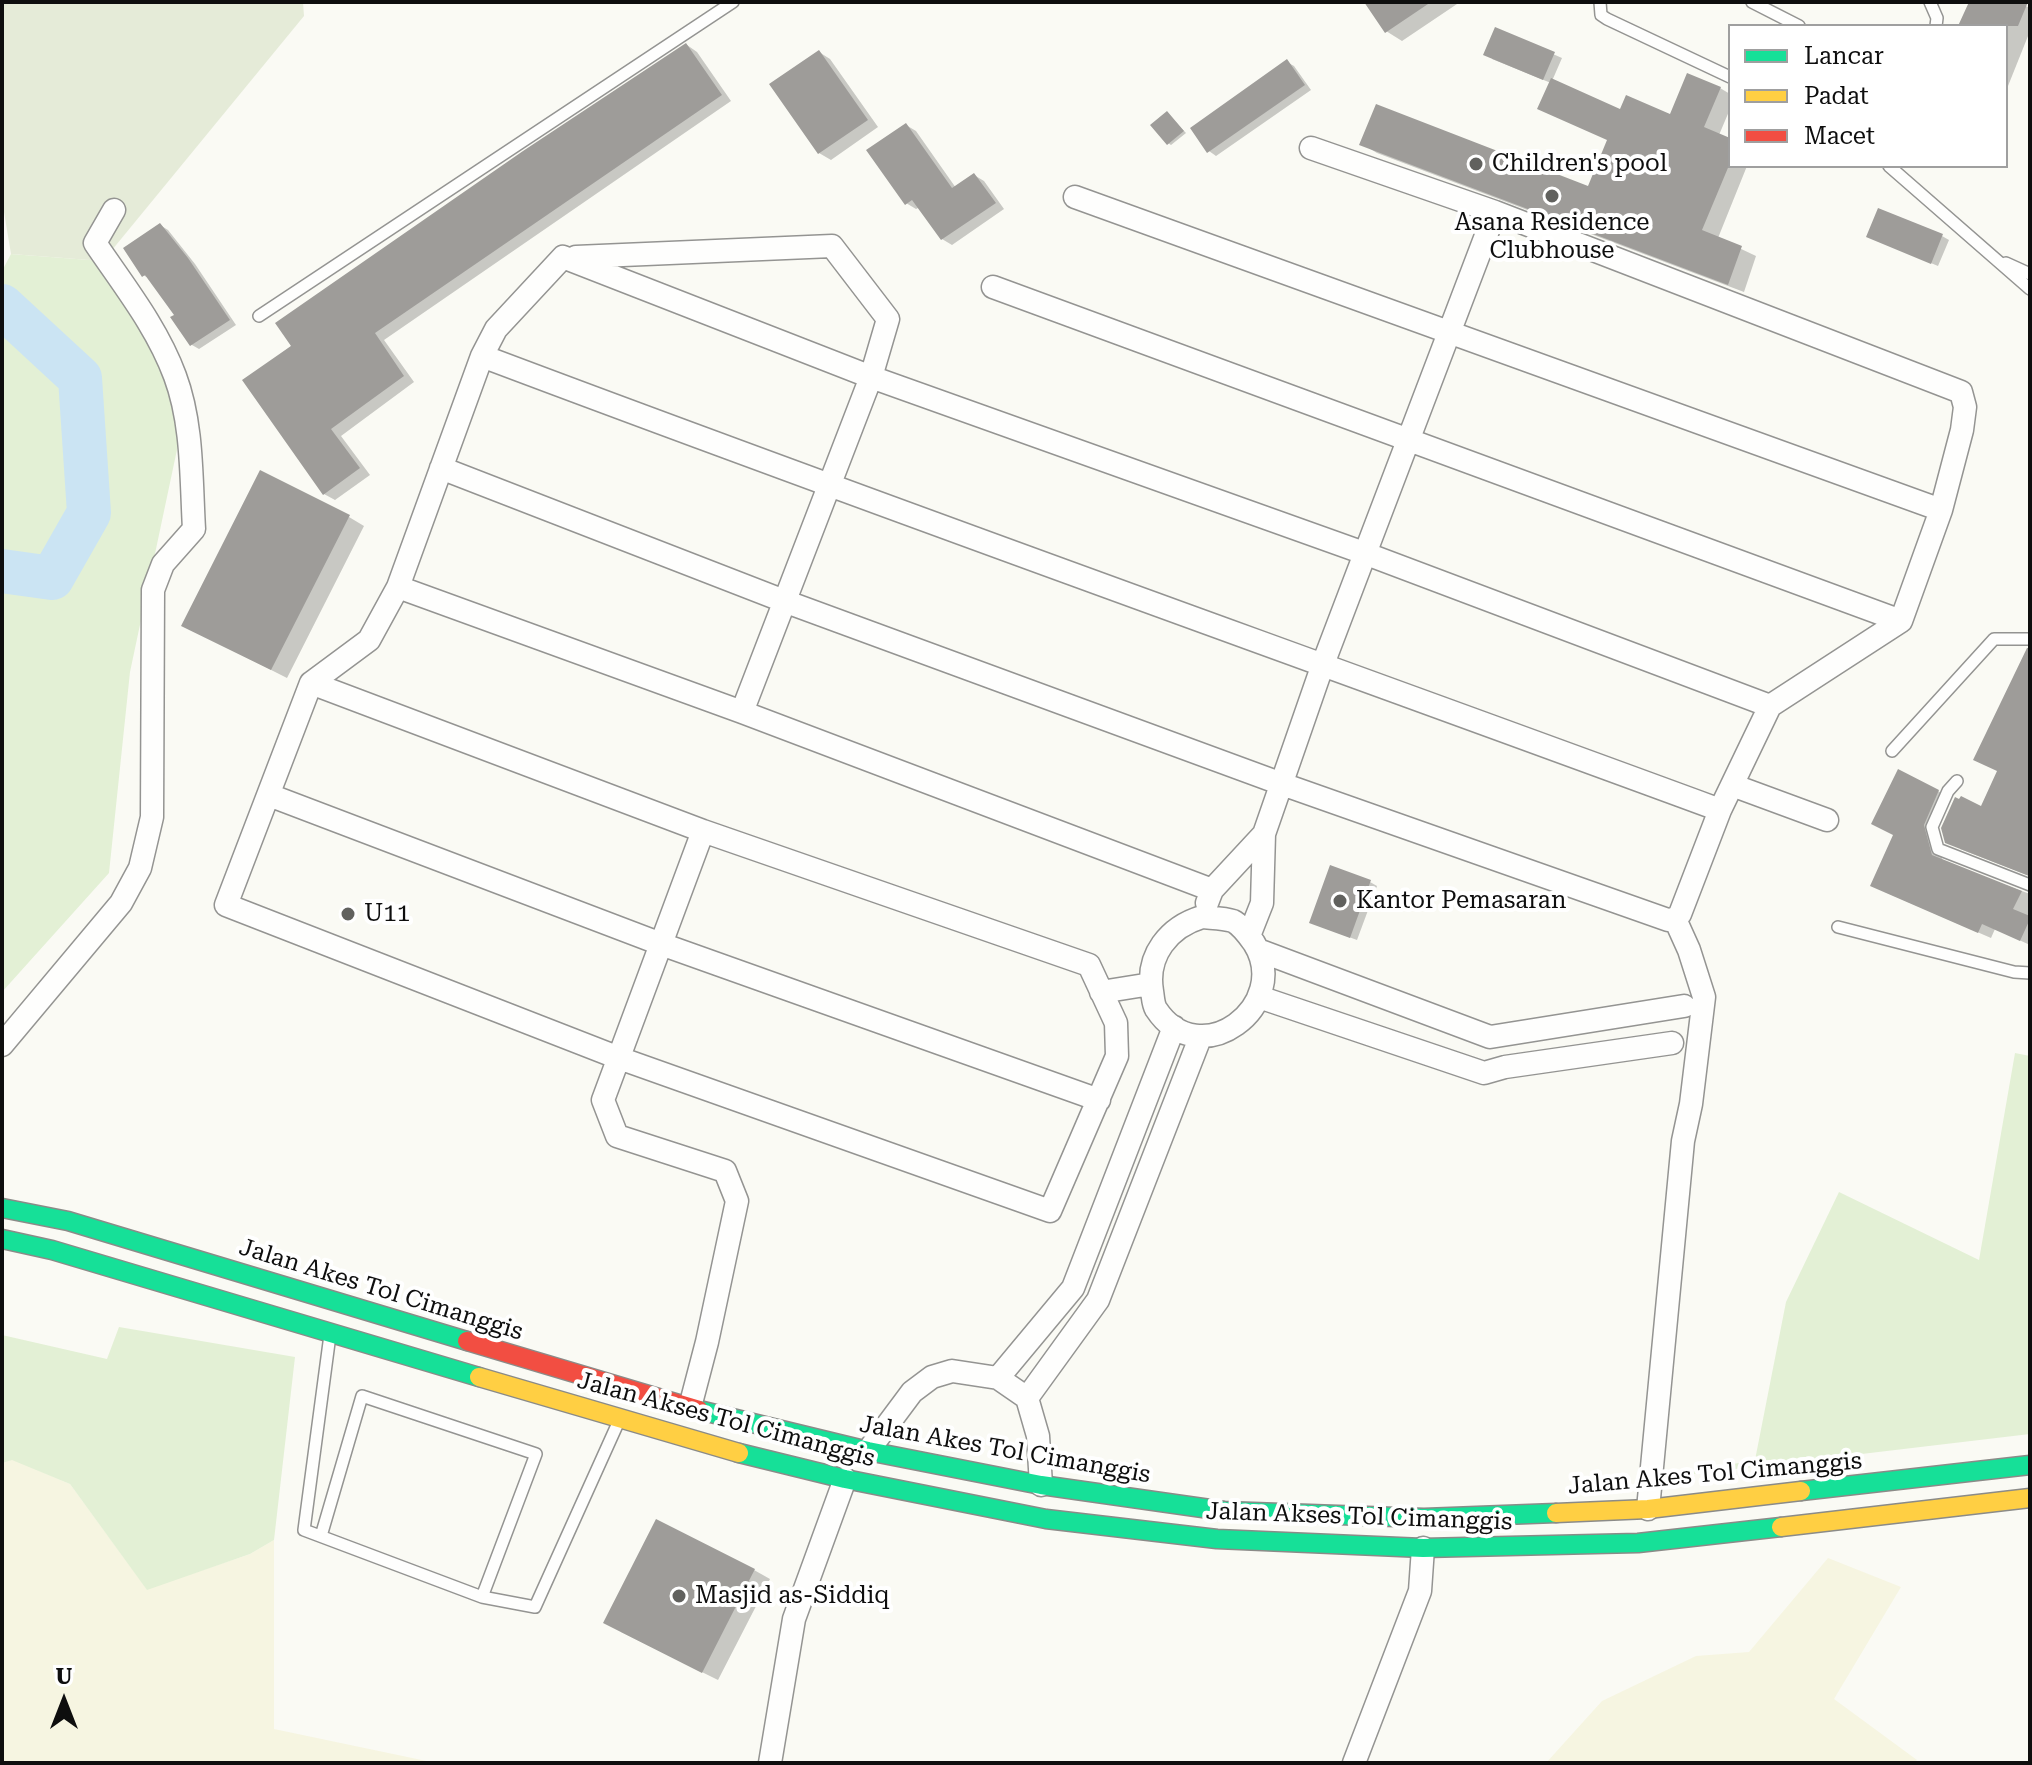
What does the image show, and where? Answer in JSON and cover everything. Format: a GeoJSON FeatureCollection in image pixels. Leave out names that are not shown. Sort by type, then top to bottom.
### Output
{"type":"FeatureCollection","features":[{"type":"Feature","properties":{"kind":"main road","name":"Jalan Akes Tol Cimanggis"},"geometry":{"type":"LineString","coordinates":[[2,1208],[68,1221],[714,1415],[868,1451],[1041,1485],[1224,1511],[1424,1518],[1648,1509],[2030,1465]]}},
{"type":"Feature","properties":{"kind":"main road","name":"Jalan Akses Tol Cimanggis"},"geometry":{"type":"LineString","coordinates":[[2,1239],[52,1250],[331,1331],[705,1445],[845,1479],[1046,1519],[1217,1539],[1423,1548],[1638,1543],[2030,1498]]}},
{"type":"Feature","properties":{"kind":"main road"},"geometry":{"type":"LineString","coordinates":[[705,1445],[714,1415]]}},
{"type":"Feature","properties":{"kind":"main road"},"geometry":{"type":"LineString","coordinates":[[1423,1548],[1424,1518]]}},
{"type":"Feature","properties":{"kind":"street"},"geometry":{"type":"LineString","coordinates":[[441,468],[784,601],[1282,784],[1668,920],[1675,919],[1680,914],[1720,810],[1770,706],[1901,621],[1941,510],[1962,430],[1965,407],[1961,392],[1495,212],[1311,148]]}},
{"type":"Feature","properties":{"kind":"street"},"geometry":{"type":"LineString","coordinates":[[1075,197],[1941,510]]}},
{"type":"Feature","properties":{"kind":"street"},"geometry":{"type":"LineString","coordinates":[[2,1045],[121,903],[140,868],[152,817],[153,590],[163,564],[194,529],[190,442],[175,377],[150,324],[95,243],[114,210]]}},
{"type":"Feature","properties":{"kind":"street"},"geometry":{"type":"LineString","coordinates":[[1254,943],[1262,903],[1264,834],[1364,553],[1495,212]]}},
{"type":"Feature","properties":{"kind":"street"},"geometry":{"type":"LineString","coordinates":[[311,683],[703,831],[1089,965],[1116,1023],[1117,1056],[1050,1211],[619,1058],[226,905],[311,683],[369,640],[398,587],[482,356],[496,329],[563,257],[832,246],[888,319],[871,377],[742,712]]}},
{"type":"Feature","properties":{"kind":"street"},"geometry":{"type":"LineString","coordinates":[[563,257],[871,377],[1364,553],[1770,706]]}},
{"type":"Feature","properties":{"kind":"street"},"geometry":{"type":"LineString","coordinates":[[993,287],[1901,621]]}},
{"type":"Feature","properties":{"kind":"street"},"geometry":{"type":"LineString","coordinates":[[482,356],[829,487],[1720,810]]}},
{"type":"Feature","properties":{"kind":"street"},"geometry":{"type":"LineString","coordinates":[[398,587],[742,712],[1212,890]]}},
{"type":"Feature","properties":{"kind":"street"},"geometry":{"type":"LineString","coordinates":[[1732,785],[1827,820]]}},
{"type":"Feature","properties":{"kind":"street"},"geometry":{"type":"LineString","coordinates":[[269,795],[661,944],[1099,1100]]}},
{"type":"Feature","properties":{"kind":"street"},"geometry":{"type":"LineString","coordinates":[[690,1407],[737,1201],[725,1171],[617,1136],[603,1100],[703,831]]}},
{"type":"Feature","properties":{"kind":"street"},"geometry":{"type":"LineString","coordinates":[[1202,917],[1212,890],[1264,834]]}},
{"type":"Feature","properties":{"kind":"street"},"geometry":{"type":"LineString","coordinates":[[1202,917],[1233,921],[1254,943],[1264,971],[1259,997],[1252,1011],[1222,1034],[1200,1038],[1174,1027],[1155,1007],[1151,984],[1159,949],[1170,933],[1187,921],[1202,917]]}},
{"type":"Feature","properties":{"kind":"street"},"geometry":{"type":"LineString","coordinates":[[1648,1509],[1683,1141],[1691,1104],[1704,997],[1675,919]]}},
{"type":"Feature","properties":{"kind":"street"},"geometry":{"type":"LineString","coordinates":[[1254,943],[1490,1037],[1684,1006]]}},
{"type":"Feature","properties":{"kind":"street"},"geometry":{"type":"LineString","coordinates":[[1101,992],[1151,984]]}},
{"type":"Feature","properties":{"kind":"street"},"geometry":{"type":"LineString","coordinates":[[1259,997],[1484,1073],[1505,1067],[1672,1043]]}},
{"type":"Feature","properties":{"kind":"street"},"geometry":{"type":"LineString","coordinates":[[998,1378],[1073,1288],[1174,1027]]}},
{"type":"Feature","properties":{"kind":"street"},"geometry":{"type":"LineString","coordinates":[[1484,1073],[1490,1037]]}},
{"type":"Feature","properties":{"kind":"street"},"geometry":{"type":"LineString","coordinates":[[1027,1398],[1098,1300],[1200,1038]]}},
{"type":"Feature","properties":{"kind":"street"},"geometry":{"type":"LineString","coordinates":[[868,1451],[912,1392],[932,1377],[952,1371],[998,1378],[1027,1398],[1038,1436],[1041,1485]]}},
{"type":"Feature","properties":{"kind":"street"},"geometry":{"type":"LineString","coordinates":[[770,1763],[794,1619],[845,1479]]}},
{"type":"Feature","properties":{"kind":"street"},"geometry":{"type":"LineString","coordinates":[[1354,1763],[1420,1591],[1423,1548]]}},
{"type":"Feature","properties":{"kind":"lane"},"geometry":{"type":"LineString","coordinates":[[259,316],[733,2]]}},
{"type":"Feature","properties":{"kind":"lane"},"geometry":{"type":"LineString","coordinates":[[1600,2],[1601,15],[1607,19],[1728,76]]}},
{"type":"Feature","properties":{"kind":"lane"},"geometry":{"type":"LineString","coordinates":[[1752,2],[1795,24]]}},
{"type":"Feature","properties":{"kind":"lane"},"geometry":{"type":"LineString","coordinates":[[1930,2],[1936,24]]}},
{"type":"Feature","properties":{"kind":"lane"},"geometry":{"type":"LineString","coordinates":[[1891,168],[2030,289]]}},
{"type":"Feature","properties":{"kind":"lane"},"geometry":{"type":"LineString","coordinates":[[1991,257],[2030,274]]}},
{"type":"Feature","properties":{"kind":"lane"},"geometry":{"type":"LineString","coordinates":[[1892,751],[1994,639],[2030,639]]}},
{"type":"Feature","properties":{"kind":"lane"},"geometry":{"type":"LineString","coordinates":[[1957,781],[1948,791],[1932,827],[1938,849],[2030,885]]}},
{"type":"Feature","properties":{"kind":"lane"},"geometry":{"type":"LineString","coordinates":[[1838,927],[2014,972],[2030,973]]}},
{"type":"Feature","properties":{"kind":"lane"},"geometry":{"type":"LineString","coordinates":[[331,1331],[304,1530],[482,1597],[535,1607],[619,1419]]}},
{"type":"Feature","properties":{"kind":"lane"},"geometry":{"type":"LineString","coordinates":[[321,1536],[362,1396],[536,1454],[482,1597]]}},
{"type":"Feature","properties":{"kind":"green space"},"geometry":{"type":"Polygon","coordinates":[[[2,2],[303,2],[304,16],[103,261],[11,254],[2,200],[2,2]]]}},
{"type":"Feature","properties":{"kind":"green space"},"geometry":{"type":"Polygon","coordinates":[[[11,254],[103,261],[186,407],[130,672],[109,873],[2,992],[2,271],[11,254]]]}},
{"type":"Feature","properties":{"kind":"green space"},"geometry":{"type":"Polygon","coordinates":[[[2015,1053],[2030,1056],[2030,1434],[1651,1479],[1755,1460],[1786,1302],[1839,1192],[1979,1260],[2015,1053]]]}},
{"type":"Feature","properties":{"kind":"green space"},"geometry":{"type":"Polygon","coordinates":[[[119,1327],[295,1357],[274,1540],[250,1554],[147,1590],[70,1484],[12,1460],[2,1463],[2,1335],[107,1359],[119,1327]]]}},
{"type":"Feature","properties":{"kind":"green space"},"geometry":{"type":"Polygon","coordinates":[[[12,1459],[70,1484],[147,1589],[250,1554],[274,1540],[274,1729],[436,1763],[2,1763],[2,1463],[12,1459]]]}},
{"type":"Feature","properties":{"kind":"green space"},"geometry":{"type":"Polygon","coordinates":[[[1828,1558],[1901,1587],[1834,1699],[1917,1760],[1914,1763],[1546,1763],[1602,1701],[1696,1656],[1749,1652],[1828,1558]]]}},
{"type":"Feature","properties":{"kind":"building"},"geometry":{"type":"Polygon","coordinates":[[[1364,2],[1431,2],[1385,33],[1364,2]]]}},
{"type":"Feature","properties":{"kind":"building"},"geometry":{"type":"Polygon","coordinates":[[[1969,2],[2028,2],[2018,26],[1959,24],[1969,2]]]}},
{"type":"Feature","properties":{"kind":"building"},"geometry":{"type":"Polygon","coordinates":[[[1495,27],[1555,52],[1543,80],[1483,55],[1495,27]]]}},
{"type":"Feature","properties":{"kind":"building"},"geometry":{"type":"Polygon","coordinates":[[[686,43],[722,95],[375,333],[404,376],[331,429],[360,468],[323,495],[242,380],[291,346],[275,323],[523,151],[686,43]]]}},
{"type":"Feature","properties":{"kind":"building"},"geometry":{"type":"Polygon","coordinates":[[[819,50],[868,120],[818,154],[769,84],[819,50]]]}},
{"type":"Feature","properties":{"kind":"building"},"geometry":{"type":"Polygon","coordinates":[[[1287,59],[1305,85],[1207,153],[1190,128],[1287,59]]]}},
{"type":"Feature","properties":{"kind":"building"},"geometry":{"type":"Polygon","coordinates":[[[1687,73],[1721,87],[1704,127],[1728,137],[1728,168],[1702,230],[1742,246],[1728,285],[1359,145],[1376,104],[1588,186],[1607,140],[1537,109],[1551,78],[1620,109],[1626,95],[1670,114],[1687,73]]]}},
{"type":"Feature","properties":{"kind":"building"},"geometry":{"type":"Polygon","coordinates":[[[1167,111],[1184,131],[1167,145],[1150,125],[1167,111]]]}},
{"type":"Feature","properties":{"kind":"building"},"geometry":{"type":"Polygon","coordinates":[[[906,123],[952,188],[974,173],[996,203],[941,240],[912,200],[905,205],[866,150],[906,123]]]}},
{"type":"Feature","properties":{"kind":"building"},"geometry":{"type":"Polygon","coordinates":[[[1878,208],[1943,234],[1931,264],[1866,237],[1878,208]]]}},
{"type":"Feature","properties":{"kind":"building"},"geometry":{"type":"Polygon","coordinates":[[[160,223],[230,320],[190,346],[170,317],[174,315],[145,275],[142,277],[123,248],[160,223]]]}},
{"type":"Feature","properties":{"kind":"building"},"geometry":{"type":"Polygon","coordinates":[[[260,470],[350,515],[271,670],[181,626],[260,470]]]}},
{"type":"Feature","properties":{"kind":"building"},"geometry":{"type":"Polygon","coordinates":[[[2027,648],[2030,648],[2029,876],[1945,843],[1941,828],[1955,797],[1959,799],[1961,796],[1981,806],[1997,771],[1973,760],[2027,648]]]}},
{"type":"Feature","properties":{"kind":"building"},"geometry":{"type":"Polygon","coordinates":[[[1898,769],[1939,790],[1924,825],[1932,855],[2022,891],[2013,909],[2030,916],[2030,919],[2020,941],[1982,924],[1978,933],[1870,886],[1893,835],[1871,824],[1898,769]]]}},
{"type":"Feature","properties":{"kind":"building","name":"Kantor Pemasaran"},"geometry":{"type":"Polygon","coordinates":[[[1330,865],[1371,880],[1350,938],[1309,923],[1330,865]]]}},
{"type":"Feature","properties":{"kind":"building","name":"Masjid as-Siddiq"},"geometry":{"type":"Polygon","coordinates":[[[656,1519],[755,1569],[702,1673],[603,1623],[656,1519]]]}},
{"type":"Feature","properties":{"kind":"waterway"},"geometry":{"type":"LineString","coordinates":[[2,306],[80,378],[89,513],[52,578],[2,571]]}},
{"type":"Feature","properties":{"kind":"traffic: fast"},"geometry":{"type":"LineString","coordinates":[[2,1208],[68,1221],[467,1341]]}},
{"type":"Feature","properties":{"kind":"traffic: fast"},"geometry":{"type":"LineString","coordinates":[[2,1239],[52,1250],[479,1377]]}},
{"type":"Feature","properties":{"kind":"traffic: fast"},"geometry":{"type":"LineString","coordinates":[[699,1410],[868,1451],[1041,1485],[1224,1511],[1424,1518],[1556,1513]]}},
{"type":"Feature","properties":{"kind":"traffic: fast"},"geometry":{"type":"LineString","coordinates":[[739,1453],[845,1479],[1046,1519],[1217,1539],[1423,1548],[1638,1543],[1781,1527]]}},
{"type":"Feature","properties":{"kind":"traffic: fast"},"geometry":{"type":"LineString","coordinates":[[1801,1491],[2030,1465]]}},
{"type":"Feature","properties":{"kind":"traffic: slow"},"geometry":{"type":"LineString","coordinates":[[479,1377],[739,1453]]}},
{"type":"Feature","properties":{"kind":"traffic: slow"},"geometry":{"type":"LineString","coordinates":[[1556,1513],[1648,1509],[1801,1491]]}},
{"type":"Feature","properties":{"kind":"traffic: slow"},"geometry":{"type":"LineString","coordinates":[[1781,1527],[2030,1498]]}},
{"type":"Feature","properties":{"kind":"traffic: jam"},"geometry":{"type":"LineString","coordinates":[[467,1341],[699,1410]]}},
{"type":"Feature","properties":{"kind":"place","name":"Children's pool"},"geometry":{"type":"Point","coordinates":[1476,164]}},
{"type":"Feature","properties":{"kind":"place","name":"Asana Residence Clubhouse"},"geometry":{"type":"Point","coordinates":[1552,196]}},
{"type":"Feature","properties":{"kind":"place","name":"Kantor Pemasaran"},"geometry":{"type":"Point","coordinates":[1340,901]}},
{"type":"Feature","properties":{"kind":"place","name":"U11"},"geometry":{"type":"Point","coordinates":[348,914]}},
{"type":"Feature","properties":{"kind":"place","name":"Masjid as-Siddiq"},"geometry":{"type":"Point","coordinates":[679,1596]}}]}
